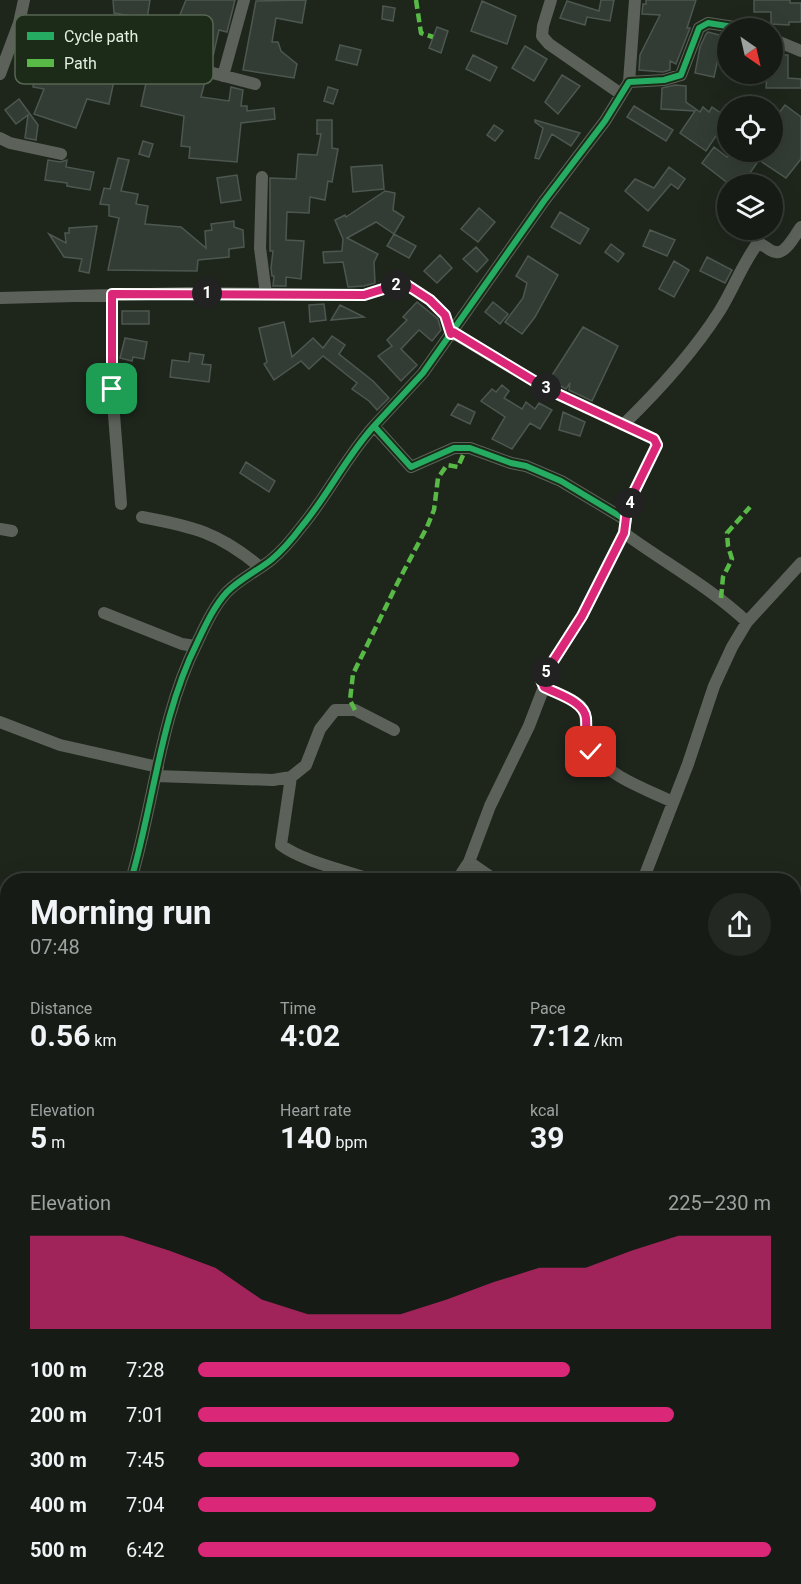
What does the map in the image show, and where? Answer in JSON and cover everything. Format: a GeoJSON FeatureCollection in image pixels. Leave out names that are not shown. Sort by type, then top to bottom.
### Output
{"type":"FeatureCollection","features":[{"type":"Feature","properties":{"kind":"street"},"geometry":{"type":"LineString","coordinates":[[21,15],[24,0]]}},
{"type":"Feature","properties":{"kind":"street"},"geometry":{"type":"LineString","coordinates":[[223,76],[244,0]]}},
{"type":"Feature","properties":{"kind":"street"},"geometry":{"type":"LineString","coordinates":[[551,0],[542,36],[549,44],[621,94]]}},
{"type":"Feature","properties":{"kind":"street"},"geometry":{"type":"LineString","coordinates":[[133,873],[143,838],[165,734],[195,646],[222,598],[239,582],[272,559],[303,526],[360,442],[423,373],[544,201],[604,121],[629,82],[635,0]]}},
{"type":"Feature","properties":{"kind":"street"},"geometry":{"type":"LineString","coordinates":[[629,82],[664,80],[681,75],[699,28],[708,24],[717,25]]}},
{"type":"Feature","properties":{"kind":"street"},"geometry":{"type":"LineString","coordinates":[[0,74],[15,34]]}},
{"type":"Feature","properties":{"kind":"street"},"geometry":{"type":"LineString","coordinates":[[783,44],[801,51]]}},
{"type":"Feature","properties":{"kind":"street"},"geometry":{"type":"LineString","coordinates":[[213,73],[255,84]]}},
{"type":"Feature","properties":{"kind":"street"},"geometry":{"type":"LineString","coordinates":[[0,138],[10,143],[61,154]]}},
{"type":"Feature","properties":{"kind":"street"},"geometry":{"type":"LineString","coordinates":[[262,177],[260,248],[266,294]]}},
{"type":"Feature","properties":{"kind":"street"},"geometry":{"type":"LineString","coordinates":[[623,425],[649,400],[698,343],[720,310],[758,243],[780,252],[801,227]]}},
{"type":"Feature","properties":{"kind":"street"},"geometry":{"type":"LineString","coordinates":[[0,298],[112,294],[364,295],[396,285],[407,285],[430,300],[445,315],[452,333],[549,390],[654,439],[657,445],[633,494],[624,533],[582,616],[541,680],[544,687],[578,704],[583,710],[586,717],[586,744],[604,765],[623,778],[673,802]]}},
{"type":"Feature","properties":{"kind":"street"},"geometry":{"type":"LineString","coordinates":[[112,294],[112,389],[121,504]]}},
{"type":"Feature","properties":{"kind":"street"},"geometry":{"type":"LineString","coordinates":[[374,426],[411,467],[423,464],[454,448],[470,448],[526,466],[561,481],[626,520]]}},
{"type":"Feature","properties":{"kind":"street"},"geometry":{"type":"LineString","coordinates":[[142,517],[212,534],[240,550],[260,567]]}},
{"type":"Feature","properties":{"kind":"street"},"geometry":{"type":"LineString","coordinates":[[624,533],[659,559],[712,591],[747,622]]}},
{"type":"Feature","properties":{"kind":"street"},"geometry":{"type":"LineString","coordinates":[[646,873],[714,686],[747,622],[801,564]]}},
{"type":"Feature","properties":{"kind":"street"},"geometry":{"type":"LineString","coordinates":[[104,613],[182,644],[195,646]]}},
{"type":"Feature","properties":{"kind":"street"},"geometry":{"type":"LineString","coordinates":[[461,873],[469,862],[490,806],[529,726],[544,687]]}},
{"type":"Feature","properties":{"kind":"street"},"geometry":{"type":"LineString","coordinates":[[0,722],[60,745],[157,771],[273,780],[291,777],[306,765],[320,729],[335,710],[355,710],[394,730]]}},
{"type":"Feature","properties":{"kind":"street"},"geometry":{"type":"LineString","coordinates":[[291,777],[281,845],[301,856],[353,873]]}},
{"type":"Feature","properties":{"kind":"street"},"geometry":{"type":"LineString","coordinates":[[469,862],[485,873]]}},
{"type":"Feature","properties":{"kind":"building"},"geometry":{"type":"Polygon","coordinates":[[[113,0],[150,0],[148,15],[114,13],[113,0]]]}},
{"type":"Feature","properties":{"kind":"building"},"geometry":{"type":"Polygon","coordinates":[[[186,0],[235,0],[227,32],[219,30],[213,56],[213,15],[180,15],[186,0]]]}},
{"type":"Feature","properties":{"kind":"building"},"geometry":{"type":"Polygon","coordinates":[[[306,0],[302,23],[276,18],[272,42],[278,42],[281,51],[297,64],[294,78],[243,70],[256,1],[306,0]]]}},
{"type":"Feature","properties":{"kind":"building"},"geometry":{"type":"Polygon","coordinates":[[[601,0],[614,0],[610,21],[587,17],[585,25],[560,18],[567,1],[599,11],[601,0]]]}},
{"type":"Feature","properties":{"kind":"building"},"geometry":{"type":"Polygon","coordinates":[[[646,0],[696,0],[687,28],[690,28],[676,64],[670,61],[670,70],[663,72],[639,70],[640,55],[660,15],[642,14],[646,0]]]}},
{"type":"Feature","properties":{"kind":"building"},"geometry":{"type":"Polygon","coordinates":[[[754,0],[790,0],[790,3],[801,3],[801,22],[783,25],[783,18],[771,18],[771,12],[754,12],[754,0]]]}},
{"type":"Feature","properties":{"kind":"building"},"geometry":{"type":"Polygon","coordinates":[[[482,1],[516,16],[507,44],[471,31],[482,1]]]}},
{"type":"Feature","properties":{"kind":"building"},"geometry":{"type":"Polygon","coordinates":[[[383,6],[395,8],[393,21],[382,19],[383,6]]]}},
{"type":"Feature","properties":{"kind":"building"},"geometry":{"type":"Polygon","coordinates":[[[437,27],[448,31],[441,53],[429,48],[437,27]]]}},
{"type":"Feature","properties":{"kind":"building"},"geometry":{"type":"Polygon","coordinates":[[[708,32],[717,34],[717,63],[714,77],[695,73],[700,47],[708,32]]]}},
{"type":"Feature","properties":{"kind":"building"},"geometry":{"type":"Polygon","coordinates":[[[340,45],[361,50],[357,65],[336,60],[340,45]]]}},
{"type":"Feature","properties":{"kind":"building"},"geometry":{"type":"Polygon","coordinates":[[[525,46],[547,59],[534,81],[512,68],[525,46]]]}},
{"type":"Feature","properties":{"kind":"building"},"geometry":{"type":"Polygon","coordinates":[[[473,55],[497,67],[490,81],[466,69],[473,55]]]}},
{"type":"Feature","properties":{"kind":"building"},"geometry":{"type":"Polygon","coordinates":[[[783,55],[788,55],[788,78],[801,79],[801,88],[766,88],[766,84],[783,84],[783,55]]]}},
{"type":"Feature","properties":{"kind":"building"},"geometry":{"type":"Polygon","coordinates":[[[562,75],[580,86],[558,114],[545,102],[562,75]]]}},
{"type":"Feature","properties":{"kind":"building"},"geometry":{"type":"Polygon","coordinates":[[[34,84],[113,84],[109,104],[87,99],[76,128],[34,114],[44,89],[33,87],[34,84]]]}},
{"type":"Feature","properties":{"kind":"building"},"geometry":{"type":"Polygon","coordinates":[[[146,84],[204,84],[201,97],[229,101],[231,87],[243,90],[241,106],[247,106],[247,111],[274,108],[275,119],[241,123],[237,162],[189,158],[190,147],[181,146],[184,116],[141,106],[146,84]]]}},
{"type":"Feature","properties":{"kind":"building"},"geometry":{"type":"Polygon","coordinates":[[[675,85],[686,86],[686,102],[700,112],[703,107],[709,112],[712,107],[717,110],[717,134],[706,151],[680,133],[695,111],[661,109],[662,88],[675,85]]]}},
{"type":"Feature","properties":{"kind":"building"},"geometry":{"type":"Polygon","coordinates":[[[328,87],[338,90],[333,104],[324,101],[328,87]]]}},
{"type":"Feature","properties":{"kind":"building"},"geometry":{"type":"Polygon","coordinates":[[[19,99],[38,125],[36,140],[25,138],[28,115],[16,124],[5,110],[19,99]]]}},
{"type":"Feature","properties":{"kind":"building"},"geometry":{"type":"Polygon","coordinates":[[[785,105],[801,117],[801,159],[786,178],[762,162],[783,162],[783,108],[785,105]]]}},
{"type":"Feature","properties":{"kind":"building"},"geometry":{"type":"Polygon","coordinates":[[[634,106],[673,130],[666,141],[627,117],[634,106]]]}},
{"type":"Feature","properties":{"kind":"building"},"geometry":{"type":"Polygon","coordinates":[[[317,120],[332,120],[332,148],[338,149],[332,182],[328,181],[325,200],[310,197],[309,213],[287,212],[286,240],[304,241],[301,279],[286,277],[286,286],[273,286],[274,276],[272,276],[271,268],[273,251],[270,251],[270,178],[296,179],[298,154],[317,155],[321,134],[317,134],[317,120]]]}},
{"type":"Feature","properties":{"kind":"building"},"geometry":{"type":"Polygon","coordinates":[[[535,120],[580,133],[571,146],[552,134],[539,159],[535,158],[543,128],[535,120]]]}},
{"type":"Feature","properties":{"kind":"building"},"geometry":{"type":"Polygon","coordinates":[[[494,125],[503,131],[495,141],[487,135],[494,125]]]}},
{"type":"Feature","properties":{"kind":"building"},"geometry":{"type":"Polygon","coordinates":[[[143,141],[153,144],[149,157],[139,154],[143,141]]]}},
{"type":"Feature","properties":{"kind":"building"},"geometry":{"type":"Polygon","coordinates":[[[714,147],[717,149],[717,162],[758,162],[749,174],[717,175],[702,163],[714,147]]]}},
{"type":"Feature","properties":{"kind":"building"},"geometry":{"type":"Polygon","coordinates":[[[118,158],[129,160],[121,191],[138,194],[136,204],[148,206],[145,224],[181,227],[206,248],[205,231],[212,230],[211,224],[234,221],[234,227],[243,230],[244,247],[229,249],[229,257],[198,260],[197,271],[108,270],[119,218],[109,216],[109,205],[100,204],[104,188],[110,189],[118,158]]]}},
{"type":"Feature","properties":{"kind":"building"},"geometry":{"type":"Polygon","coordinates":[[[48,160],[60,162],[67,160],[66,167],[94,172],[90,190],[67,186],[67,183],[45,180],[48,160]]]}},
{"type":"Feature","properties":{"kind":"building"},"geometry":{"type":"Polygon","coordinates":[[[382,165],[384,189],[353,192],[351,167],[382,165]]]}},
{"type":"Feature","properties":{"kind":"building"},"geometry":{"type":"Polygon","coordinates":[[[669,167],[685,179],[678,189],[671,184],[648,211],[625,191],[635,179],[654,188],[669,167]]]}},
{"type":"Feature","properties":{"kind":"building"},"geometry":{"type":"Polygon","coordinates":[[[237,175],[241,200],[221,203],[217,178],[237,175]]]}},
{"type":"Feature","properties":{"kind":"building"},"geometry":{"type":"Polygon","coordinates":[[[385,191],[395,193],[393,210],[404,217],[394,234],[376,222],[347,238],[378,254],[374,262],[375,283],[348,287],[343,262],[324,263],[323,252],[342,251],[343,239],[335,220],[345,215],[346,217],[385,191]]]}},
{"type":"Feature","properties":{"kind":"building"},"geometry":{"type":"Polygon","coordinates":[[[479,208],[495,222],[478,242],[461,229],[479,208]]]}},
{"type":"Feature","properties":{"kind":"building"},"geometry":{"type":"Polygon","coordinates":[[[560,212],[589,229],[580,244],[551,227],[560,212]]]}},
{"type":"Feature","properties":{"kind":"building"},"geometry":{"type":"Polygon","coordinates":[[[97,226],[89,273],[79,271],[82,259],[64,257],[49,234],[66,243],[65,233],[69,233],[69,228],[97,226]]]}},
{"type":"Feature","properties":{"kind":"building"},"geometry":{"type":"Polygon","coordinates":[[[650,230],[675,240],[667,256],[643,246],[650,230]]]}},
{"type":"Feature","properties":{"kind":"building"},"geometry":{"type":"Polygon","coordinates":[[[394,234],[416,246],[409,258],[387,246],[394,234]]]}},
{"type":"Feature","properties":{"kind":"building"},"geometry":{"type":"Polygon","coordinates":[[[611,244],[624,254],[618,262],[605,252],[611,244]]]}},
{"type":"Feature","properties":{"kind":"building"},"geometry":{"type":"Polygon","coordinates":[[[476,247],[488,260],[477,272],[463,259],[476,247]]]}},
{"type":"Feature","properties":{"kind":"building"},"geometry":{"type":"Polygon","coordinates":[[[440,255],[452,268],[437,283],[424,271],[440,255]]]}},
{"type":"Feature","properties":{"kind":"building"},"geometry":{"type":"Polygon","coordinates":[[[528,256],[558,275],[535,317],[522,334],[505,322],[523,298],[527,283],[516,276],[528,256]]]}},
{"type":"Feature","properties":{"kind":"building"},"geometry":{"type":"Polygon","coordinates":[[[707,257],[732,270],[725,283],[700,271],[707,257]]]}},
{"type":"Feature","properties":{"kind":"building"},"geometry":{"type":"Polygon","coordinates":[[[674,261],[689,270],[674,297],[659,289],[674,261]]]}},
{"type":"Feature","properties":{"kind":"building"},"geometry":{"type":"Polygon","coordinates":[[[417,302],[438,319],[441,330],[432,341],[419,330],[401,349],[417,365],[401,381],[378,356],[392,346],[387,340],[407,320],[403,317],[417,302]]]}},
{"type":"Feature","properties":{"kind":"building"},"geometry":{"type":"Polygon","coordinates":[[[493,302],[508,314],[500,324],[485,312],[493,302]]]}},
{"type":"Feature","properties":{"kind":"building"},"geometry":{"type":"Polygon","coordinates":[[[324,304],[326,320],[310,322],[309,305],[324,304]]]}},
{"type":"Feature","properties":{"kind":"building"},"geometry":{"type":"Polygon","coordinates":[[[340,305],[364,317],[331,320],[340,305]]]}},
{"type":"Feature","properties":{"kind":"building"},"geometry":{"type":"Polygon","coordinates":[[[122,311],[149,311],[149,324],[122,324],[122,311]]]}},
{"type":"Feature","properties":{"kind":"building"},"geometry":{"type":"Polygon","coordinates":[[[284,322],[292,357],[313,338],[323,348],[332,336],[345,345],[339,354],[373,381],[389,398],[377,410],[352,389],[357,383],[323,356],[309,369],[301,361],[274,380],[264,364],[267,362],[259,328],[284,322]]]}},
{"type":"Feature","properties":{"kind":"building"},"geometry":{"type":"Polygon","coordinates":[[[583,327],[618,346],[592,401],[569,390],[570,383],[566,389],[549,380],[583,327]]]}},
{"type":"Feature","properties":{"kind":"building"},"geometry":{"type":"Polygon","coordinates":[[[125,338],[147,342],[144,359],[133,357],[132,361],[120,358],[125,338]]]}},
{"type":"Feature","properties":{"kind":"building"},"geometry":{"type":"Polygon","coordinates":[[[190,353],[204,355],[202,364],[211,365],[209,382],[170,377],[172,360],[189,362],[190,353]]]}},
{"type":"Feature","properties":{"kind":"building"},"geometry":{"type":"Polygon","coordinates":[[[502,385],[509,391],[504,398],[522,409],[526,402],[535,409],[539,403],[552,410],[540,429],[530,423],[512,449],[492,439],[505,417],[481,401],[492,389],[496,392],[502,385]]]}},
{"type":"Feature","properties":{"kind":"building"},"geometry":{"type":"Polygon","coordinates":[[[458,404],[475,412],[470,424],[451,415],[458,404]]]}},
{"type":"Feature","properties":{"kind":"building"},"geometry":{"type":"Polygon","coordinates":[[[563,412],[585,422],[580,436],[559,430],[563,412]]]}},
{"type":"Feature","properties":{"kind":"building"},"geometry":{"type":"Polygon","coordinates":[[[246,462],[275,481],[269,492],[240,473],[246,462]]]}},
{"type":"Feature","properties":{"kind":"marked path"},"geometry":{"type":"LineString","coordinates":[[416,0],[421,33],[433,37]]}},
{"type":"Feature","properties":{"kind":"marked path"},"geometry":{"type":"LineString","coordinates":[[355,710],[350,700],[353,674],[427,527],[434,510],[438,478],[447,465],[458,467],[466,448]]}},
{"type":"Feature","properties":{"kind":"marked path"},"geometry":{"type":"LineString","coordinates":[[721,598],[723,577],[732,559],[727,533],[750,507]]}},
{"type":"Feature","properties":{"kind":"cycle path"},"geometry":{"type":"LineString","coordinates":[[626,520],[561,481],[526,466],[470,448],[454,448],[411,467],[374,426],[423,373],[544,201],[605,121],[629,82],[664,80],[681,75],[699,28],[708,23],[717,24]]}},
{"type":"Feature","properties":{"kind":"cycle path"},"geometry":{"type":"LineString","coordinates":[[133,873],[174,700],[184,671],[210,616],[227,592],[271,560],[291,540],[374,426]]}},
{"type":"Feature","properties":{"kind":"route"},"geometry":{"type":"LineString","coordinates":[[112,389],[112,294],[364,295],[396,285],[407,285],[430,300],[445,315],[451,334],[453,332],[549,390],[654,439],[657,445],[633,494],[627,510],[624,533],[582,616],[541,680],[544,687],[578,704],[583,710],[586,717],[586,744],[591,752]]}}]}
